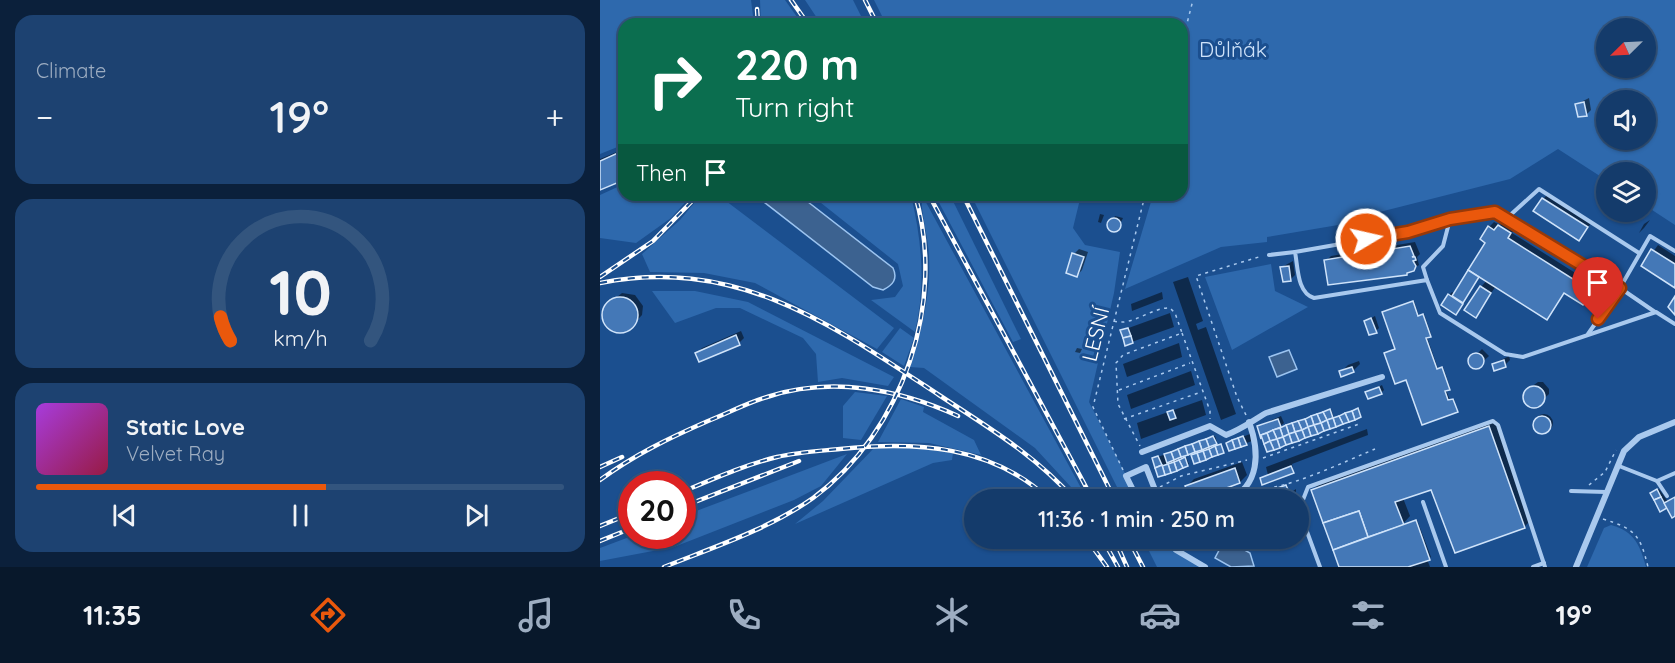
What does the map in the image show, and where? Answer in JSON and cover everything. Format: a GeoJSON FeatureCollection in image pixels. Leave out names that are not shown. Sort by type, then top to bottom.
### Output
{"type":"FeatureCollection","features":[{"type":"Feature","properties":{"kind":"street"},"geometry":{"type":"LineString","coordinates":[[1142,452],[1210,426],[1226,435],[1245,428],[1249,422],[1266,413],[1382,377]]}},
{"type":"Feature","properties":{"kind":"street"},"geometry":{"type":"LineString","coordinates":[[1246,489],[1257,459],[1249,422]]}},
{"type":"Feature","properties":{"kind":"street"},"geometry":{"type":"LineString","coordinates":[[1576,567],[1624,451],[1639,437],[1675,422]]}},
{"type":"Feature","properties":{"kind":"street"},"geometry":{"type":"LineString","coordinates":[[1132,489],[1126,476],[1146,467],[1155,489]]}},
{"type":"Feature","properties":{"kind":"street"},"geometry":{"type":"LineString","coordinates":[[1176,550],[1205,567]]}},
{"type":"Feature","properties":{"kind":"lane"},"geometry":{"type":"LineString","coordinates":[[1507,218],[1539,189],[1638,253]]}},
{"type":"Feature","properties":{"kind":"lane"},"geometry":{"type":"LineString","coordinates":[[1269,255],[1408,232],[1450,219],[1495,212],[1675,324]]}},
{"type":"Feature","properties":{"kind":"lane"},"geometry":{"type":"LineString","coordinates":[[1450,219],[1443,246],[1423,267],[1440,313],[1505,354],[1523,357],[1656,312]]}},
{"type":"Feature","properties":{"kind":"lane"},"geometry":{"type":"LineString","coordinates":[[1588,335],[1620,288],[1638,253],[1650,236],[1675,251]]}},
{"type":"Feature","properties":{"kind":"lane"},"geometry":{"type":"LineString","coordinates":[[1295,252],[1302,290],[1314,298],[1427,280]]}},
{"type":"Feature","properties":{"kind":"lane"},"geometry":{"type":"LineString","coordinates":[[1320,567],[1299,510],[1308,488],[1493,421],[1498,425],[1544,565],[1533,567]]}},
{"type":"Feature","properties":{"kind":"lane"},"geometry":{"type":"LineString","coordinates":[[1618,465],[1657,481],[1667,496]]}},
{"type":"Feature","properties":{"kind":"lane"},"geometry":{"type":"LineString","coordinates":[[1657,481],[1675,473]]}},
{"type":"Feature","properties":{"kind":"lane"},"geometry":{"type":"LineString","coordinates":[[1571,491],[1607,492]]}},
{"type":"Feature","properties":{"kind":"lane"},"geometry":{"type":"LineString","coordinates":[[1423,502],[1446,567]]}},
{"type":"Feature","properties":{"kind":"path"},"geometry":{"type":"LineString","coordinates":[[1188,20],[1193,0]]}},
{"type":"Feature","properties":{"kind":"path","name":"LESNÍ"},"geometry":{"type":"LineString","coordinates":[[1126,476],[1093,407],[1144,201]]}},
{"type":"Feature","properties":{"kind":"path"},"geometry":{"type":"LineString","coordinates":[[1249,422],[1237,397],[1196,276],[1254,256],[1269,255]]}},
{"type":"Feature","properties":{"kind":"path"},"geometry":{"type":"LineString","coordinates":[[1114,321],[1123,322],[1154,310],[1170,308],[1175,313],[1210,411],[1210,426]]}},
{"type":"Feature","properties":{"kind":"path"},"geometry":{"type":"LineString","coordinates":[[1142,452],[1118,404],[1116,363],[1123,355],[1182,333]]}},
{"type":"Feature","properties":{"kind":"path"},"geometry":{"type":"LineString","coordinates":[[1119,390],[1191,363]]}},
{"type":"Feature","properties":{"kind":"path"},"geometry":{"type":"LineString","coordinates":[[1124,419],[1202,391]]}},
{"type":"Feature","properties":{"kind":"path"},"geometry":{"type":"LineString","coordinates":[[1264,489],[1376,449]]}},
{"type":"Feature","properties":{"kind":"path"},"geometry":{"type":"LineString","coordinates":[[1596,517],[1626,526],[1635,533],[1641,542],[1648,567]]}},
{"type":"Feature","properties":{"kind":"green space"},"geometry":{"type":"Polygon","coordinates":[[[600,0],[751,0],[753,18],[618,18],[618,147],[600,154],[600,0]]]}},
{"type":"Feature","properties":{"kind":"green space"},"geometry":{"type":"Polygon","coordinates":[[[760,0],[785,0],[798,18],[761,18],[760,0]]]}},
{"type":"Feature","properties":{"kind":"green space"},"geometry":{"type":"Polygon","coordinates":[[[805,0],[853,0],[862,18],[817,18],[805,0]]]}},
{"type":"Feature","properties":{"kind":"green space","name":"Důlňák"},"geometry":{"type":"Polygon","coordinates":[[[874,0],[1675,0],[1675,225],[1656,213],[1656,162],[1596,162],[1596,174],[1558,149],[1510,179],[1356,218],[1350,223],[1267,237],[1267,242],[1221,247],[1125,289],[1151,201],[1188,201],[1188,18],[883,18],[874,0]]]}},
{"type":"Feature","properties":{"kind":"green space"},"geometry":{"type":"Polygon","coordinates":[[[618,187],[618,201],[687,201],[671,218],[636,243],[600,238],[600,195],[618,187]]]}},
{"type":"Feature","properties":{"kind":"green space"},"geometry":{"type":"Polygon","coordinates":[[[696,201],[726,201],[894,328],[877,349],[755,283],[704,273],[650,272],[642,254],[680,220],[696,201]]]}},
{"type":"Feature","properties":{"kind":"green space"},"geometry":{"type":"Polygon","coordinates":[[[819,201],[912,201],[921,264],[921,297],[915,332],[871,300],[895,297],[903,286],[898,264],[819,201]]]}},
{"type":"Feature","properties":{"kind":"green space"},"geometry":{"type":"Polygon","coordinates":[[[922,201],[925,201],[1082,489],[1073,489],[1035,448],[924,368],[910,367],[927,300],[929,250],[922,201]]]}},
{"type":"Feature","properties":{"kind":"green space"},"geometry":{"type":"Polygon","coordinates":[[[938,201],[953,201],[1021,339],[1013,342],[938,201]]]}},
{"type":"Feature","properties":{"kind":"green space"},"geometry":{"type":"Polygon","coordinates":[[[974,201],[1080,201],[1073,228],[1085,245],[1120,252],[1114,293],[1089,402],[1133,489],[1118,489],[974,201]]]}},
{"type":"Feature","properties":{"kind":"green space"},"geometry":{"type":"Polygon","coordinates":[[[1271,264],[1275,291],[1308,307],[1232,350],[1205,277],[1271,264]]]}},
{"type":"Feature","properties":{"kind":"green space"},"geometry":{"type":"Polygon","coordinates":[[[652,291],[695,291],[748,302],[894,377],[888,386],[842,378],[818,382],[816,354],[803,338],[740,308],[716,308],[675,323],[652,291]]]}},
{"type":"Feature","properties":{"kind":"green space"},"geometry":{"type":"Polygon","coordinates":[[[900,328],[914,338],[904,366],[882,352],[900,328]]]}},
{"type":"Feature","properties":{"kind":"green space"},"geometry":{"type":"Polygon","coordinates":[[[855,392],[887,396],[861,440],[843,438],[843,406],[855,392]]]}},
{"type":"Feature","properties":{"kind":"green space"},"geometry":{"type":"Polygon","coordinates":[[[901,399],[924,407],[923,412],[974,440],[981,455],[929,443],[878,442],[901,399]]]}},
{"type":"Feature","properties":{"kind":"green space"},"geometry":{"type":"Polygon","coordinates":[[[874,448],[917,448],[953,453],[952,460],[933,463],[795,524],[823,501],[874,448]]]}},
{"type":"Feature","properties":{"kind":"green space"},"geometry":{"type":"Polygon","coordinates":[[[847,454],[821,486],[794,500],[696,538],[696,511],[847,454]]]}},
{"type":"Feature","properties":{"kind":"green space"},"geometry":{"type":"Polygon","coordinates":[[[1611,525],[1631,535],[1641,552],[1646,567],[1587,567],[1604,528],[1611,525]]]}},
{"type":"Feature","properties":{"kind":"green space"},"geometry":{"type":"Polygon","coordinates":[[[618,541],[618,549],[663,549],[600,561],[600,548],[618,541]]]}},
{"type":"Feature","properties":{"kind":"green space"},"geometry":{"type":"Polygon","coordinates":[[[1148,549],[1175,549],[1205,567],[1157,567],[1148,549]]]}},
{"type":"Feature","properties":{"kind":"shaded area"},"geometry":{"type":"Polygon","coordinates":[[[763,201],[807,201],[893,268],[894,281],[889,286],[883,290],[873,287],[763,201]]]}},
{"type":"Feature","properties":{"kind":"shaded area"},"geometry":{"type":"Polygon","coordinates":[[[1289,350],[1297,369],[1277,377],[1269,357],[1289,350]]]}},
{"type":"Feature","properties":{"kind":"shaded area"},"geometry":{"type":"Polygon","coordinates":[[[1220,549],[1243,549],[1250,553],[1254,566],[1231,567],[1215,558],[1220,549]]]}},
{"type":"Feature","properties":{"kind":"building"},"geometry":{"type":"Polygon","coordinates":[[[1584,102],[1587,116],[1578,117],[1575,104],[1584,102]]]}},
{"type":"Feature","properties":{"kind":"building"},"geometry":{"type":"Polygon","coordinates":[[[618,153],[618,182],[600,190],[600,161],[618,153]]]}},
{"type":"Feature","properties":{"kind":"building"},"geometry":{"type":"Polygon","coordinates":[[[1542,198],[1588,227],[1579,241],[1533,211],[1542,198]]]}},
{"type":"Feature","properties":{"kind":"building"},"geometry":{"type":"Polygon","coordinates":[[[1114,218],[1119,220],[1121,225],[1119,230],[1114,232],[1109,230],[1107,225],[1109,220],[1114,218]]]}},
{"type":"Feature","properties":{"kind":"building"},"geometry":{"type":"Polygon","coordinates":[[[1382,222],[1383,229],[1371,231],[1370,224],[1382,222]]]}},
{"type":"Feature","properties":{"kind":"building"},"geometry":{"type":"Polygon","coordinates":[[[1498,225],[1511,233],[1508,238],[1592,291],[1583,305],[1564,293],[1547,320],[1468,270],[1485,243],[1480,239],[1488,226],[1494,230],[1498,225]]]}},
{"type":"Feature","properties":{"kind":"building"},"geometry":{"type":"Polygon","coordinates":[[[1352,230],[1354,235],[1343,237],[1342,231],[1352,230]]]}},
{"type":"Feature","properties":{"kind":"building"},"geometry":{"type":"Polygon","coordinates":[[[1410,246],[1416,266],[1414,271],[1407,275],[1328,285],[1324,260],[1410,246]]]}},
{"type":"Feature","properties":{"kind":"building"},"geometry":{"type":"Polygon","coordinates":[[[1651,249],[1675,264],[1675,288],[1641,266],[1651,249]]]}},
{"type":"Feature","properties":{"kind":"building"},"geometry":{"type":"Polygon","coordinates":[[[1072,253],[1084,257],[1077,277],[1066,273],[1072,253]]]}},
{"type":"Feature","properties":{"kind":"building"},"geometry":{"type":"Polygon","coordinates":[[[1289,266],[1291,281],[1283,282],[1280,267],[1289,266]]]}},
{"type":"Feature","properties":{"kind":"building"},"geometry":{"type":"Polygon","coordinates":[[[1468,270],[1479,277],[1463,303],[1452,296],[1468,270]]]}},
{"type":"Feature","properties":{"kind":"building"},"geometry":{"type":"Polygon","coordinates":[[[1480,286],[1491,293],[1476,318],[1464,310],[1480,286]]]}},
{"type":"Feature","properties":{"kind":"building"},"geometry":{"type":"Polygon","coordinates":[[[1448,294],[1463,304],[1456,315],[1441,305],[1448,294]]]}},
{"type":"Feature","properties":{"kind":"building"},"geometry":{"type":"Polygon","coordinates":[[[1675,296],[1675,315],[1668,307],[1675,296]]]}},
{"type":"Feature","properties":{"kind":"building"},"geometry":{"type":"Polygon","coordinates":[[[620,297],[633,302],[638,315],[633,328],[620,333],[607,328],[602,315],[607,302],[620,297]]]}},
{"type":"Feature","properties":{"kind":"building"},"geometry":{"type":"Polygon","coordinates":[[[1413,301],[1418,316],[1423,314],[1431,337],[1426,338],[1437,369],[1442,367],[1450,390],[1445,391],[1448,400],[1453,399],[1458,412],[1422,425],[1406,380],[1395,384],[1384,353],[1395,349],[1382,312],[1413,301]]]}},
{"type":"Feature","properties":{"kind":"building"},"geometry":{"type":"Polygon","coordinates":[[[1371,318],[1377,333],[1369,335],[1364,321],[1371,318]]]}},
{"type":"Feature","properties":{"kind":"building"},"geometry":{"type":"Polygon","coordinates":[[[1128,328],[1131,336],[1123,338],[1120,330],[1128,328]]]}},
{"type":"Feature","properties":{"kind":"building"},"geometry":{"type":"Polygon","coordinates":[[[736,335],[740,345],[699,362],[695,353],[736,335]]]}},
{"type":"Feature","properties":{"kind":"building"},"geometry":{"type":"Polygon","coordinates":[[[1131,336],[1133,343],[1125,346],[1123,338],[1131,336]]]}},
{"type":"Feature","properties":{"kind":"building"},"geometry":{"type":"Polygon","coordinates":[[[1473,353],[1479,353],[1484,361],[1482,367],[1473,369],[1468,364],[1468,358],[1473,353]]]}},
{"type":"Feature","properties":{"kind":"building"},"geometry":{"type":"Polygon","coordinates":[[[1504,360],[1506,367],[1494,371],[1492,364],[1504,360]]]}},
{"type":"Feature","properties":{"kind":"building"},"geometry":{"type":"Polygon","coordinates":[[[1352,367],[1354,372],[1341,377],[1339,371],[1352,367]]]}},
{"type":"Feature","properties":{"kind":"building"},"geometry":{"type":"Polygon","coordinates":[[[1534,386],[1542,389],[1545,397],[1542,405],[1534,408],[1526,405],[1523,397],[1526,389],[1534,386]]]}},
{"type":"Feature","properties":{"kind":"building"},"geometry":{"type":"Polygon","coordinates":[[[1379,387],[1382,394],[1368,399],[1365,392],[1379,387]]]}},
{"type":"Feature","properties":{"kind":"building"},"geometry":{"type":"Polygon","coordinates":[[[1358,408],[1361,417],[1355,420],[1352,411],[1358,408]]]}},
{"type":"Feature","properties":{"kind":"building"},"geometry":{"type":"Polygon","coordinates":[[[1330,409],[1333,418],[1327,420],[1323,412],[1330,409]]]}},
{"type":"Feature","properties":{"kind":"building"},"geometry":{"type":"Polygon","coordinates":[[[1173,410],[1176,418],[1170,420],[1167,412],[1173,410]]]}},
{"type":"Feature","properties":{"kind":"building"},"geometry":{"type":"Polygon","coordinates":[[[1352,411],[1355,420],[1349,422],[1345,413],[1352,411]]]}},
{"type":"Feature","properties":{"kind":"building"},"geometry":{"type":"Polygon","coordinates":[[[1323,412],[1327,420],[1321,423],[1317,414],[1323,412]]]}},
{"type":"Feature","properties":{"kind":"building"},"geometry":{"type":"Polygon","coordinates":[[[1345,413],[1349,422],[1343,424],[1339,416],[1345,413]]]}},
{"type":"Feature","properties":{"kind":"building"},"geometry":{"type":"Polygon","coordinates":[[[1317,414],[1321,423],[1314,425],[1311,416],[1317,414]]]}},
{"type":"Feature","properties":{"kind":"building"},"geometry":{"type":"Polygon","coordinates":[[[1311,416],[1314,425],[1308,427],[1305,419],[1311,416]]]}},
{"type":"Feature","properties":{"kind":"building"},"geometry":{"type":"Polygon","coordinates":[[[1339,416],[1343,424],[1336,427],[1333,418],[1339,416]]]}},
{"type":"Feature","properties":{"kind":"building"},"geometry":{"type":"Polygon","coordinates":[[[1538,416],[1546,416],[1551,421],[1549,432],[1538,434],[1533,429],[1533,421],[1538,416]]]}},
{"type":"Feature","properties":{"kind":"building"},"geometry":{"type":"Polygon","coordinates":[[[1333,418],[1336,427],[1330,429],[1327,420],[1333,418]]]}},
{"type":"Feature","properties":{"kind":"building"},"geometry":{"type":"Polygon","coordinates":[[[1278,419],[1281,427],[1261,435],[1261,439],[1257,426],[1278,419]]]}},
{"type":"Feature","properties":{"kind":"building"},"geometry":{"type":"Polygon","coordinates":[[[1305,419],[1308,427],[1302,430],[1298,421],[1305,419]]]}},
{"type":"Feature","properties":{"kind":"building"},"geometry":{"type":"Polygon","coordinates":[[[1327,420],[1330,429],[1324,431],[1321,423],[1327,420]]]}},
{"type":"Feature","properties":{"kind":"building"},"geometry":{"type":"Polygon","coordinates":[[[1298,421],[1302,430],[1295,432],[1292,423],[1298,421]]]}},
{"type":"Feature","properties":{"kind":"building"},"geometry":{"type":"Polygon","coordinates":[[[1292,423],[1295,432],[1289,434],[1286,425],[1292,423]]]}},
{"type":"Feature","properties":{"kind":"building"},"geometry":{"type":"Polygon","coordinates":[[[1321,423],[1324,431],[1318,434],[1314,425],[1321,423]]]}},
{"type":"Feature","properties":{"kind":"building"},"geometry":{"type":"Polygon","coordinates":[[[1286,425],[1289,434],[1283,437],[1280,428],[1286,425]]]}},
{"type":"Feature","properties":{"kind":"building"},"geometry":{"type":"Polygon","coordinates":[[[1314,425],[1318,434],[1311,436],[1308,427],[1314,425]]]}},
{"type":"Feature","properties":{"kind":"building"},"geometry":{"type":"Polygon","coordinates":[[[1489,426],[1525,528],[1455,553],[1431,490],[1395,502],[1404,525],[1368,537],[1359,511],[1323,523],[1311,490],[1489,426]]]}},
{"type":"Feature","properties":{"kind":"building"},"geometry":{"type":"Polygon","coordinates":[[[1308,427],[1311,436],[1305,438],[1302,430],[1308,427]]]}},
{"type":"Feature","properties":{"kind":"building"},"geometry":{"type":"Polygon","coordinates":[[[1280,428],[1283,437],[1277,439],[1273,430],[1280,428]]]}},
{"type":"Feature","properties":{"kind":"building"},"geometry":{"type":"Polygon","coordinates":[[[1273,430],[1277,439],[1270,441],[1267,433],[1273,430]]]}},
{"type":"Feature","properties":{"kind":"building"},"geometry":{"type":"Polygon","coordinates":[[[1302,430],[1305,438],[1299,441],[1295,432],[1302,430]]]}},
{"type":"Feature","properties":{"kind":"building"},"geometry":{"type":"Polygon","coordinates":[[[1295,432],[1299,441],[1292,443],[1289,434],[1295,432]]]}},
{"type":"Feature","properties":{"kind":"building"},"geometry":{"type":"Polygon","coordinates":[[[1267,433],[1270,441],[1264,444],[1261,435],[1267,433]]]}},
{"type":"Feature","properties":{"kind":"building"},"geometry":{"type":"Polygon","coordinates":[[[1289,434],[1292,443],[1286,445],[1283,437],[1289,434]]]}},
{"type":"Feature","properties":{"kind":"building"},"geometry":{"type":"Polygon","coordinates":[[[1213,436],[1217,444],[1209,447],[1206,439],[1213,436]]]}},
{"type":"Feature","properties":{"kind":"building"},"geometry":{"type":"Polygon","coordinates":[[[1243,436],[1247,445],[1241,447],[1238,438],[1243,436]]]}},
{"type":"Feature","properties":{"kind":"building"},"geometry":{"type":"Polygon","coordinates":[[[1283,437],[1286,445],[1280,448],[1277,439],[1283,437]]]}},
{"type":"Feature","properties":{"kind":"building"},"geometry":{"type":"Polygon","coordinates":[[[1238,438],[1241,447],[1235,449],[1232,440],[1238,438]]]}},
{"type":"Feature","properties":{"kind":"building"},"geometry":{"type":"Polygon","coordinates":[[[1206,439],[1209,447],[1202,450],[1199,441],[1206,439]]]}},
{"type":"Feature","properties":{"kind":"building"},"geometry":{"type":"Polygon","coordinates":[[[1277,439],[1280,448],[1274,450],[1270,441],[1277,439]]]}},
{"type":"Feature","properties":{"kind":"building"},"geometry":{"type":"Polygon","coordinates":[[[1232,440],[1235,449],[1229,451],[1226,443],[1232,440]]]}},
{"type":"Feature","properties":{"kind":"building"},"geometry":{"type":"Polygon","coordinates":[[[1199,441],[1202,450],[1195,452],[1192,444],[1199,441]]]}},
{"type":"Feature","properties":{"kind":"building"},"geometry":{"type":"Polygon","coordinates":[[[1270,441],[1274,450],[1267,452],[1264,444],[1270,441]]]}},
{"type":"Feature","properties":{"kind":"building"},"geometry":{"type":"Polygon","coordinates":[[[1192,444],[1195,452],[1188,455],[1185,446],[1192,444]]]}},
{"type":"Feature","properties":{"kind":"building"},"geometry":{"type":"Polygon","coordinates":[[[1221,444],[1224,453],[1218,455],[1215,446],[1221,444]]]}},
{"type":"Feature","properties":{"kind":"building"},"geometry":{"type":"Polygon","coordinates":[[[1185,446],[1188,455],[1181,457],[1178,449],[1185,446]]]}},
{"type":"Feature","properties":{"kind":"building"},"geometry":{"type":"Polygon","coordinates":[[[1215,446],[1218,455],[1212,457],[1209,449],[1215,446]]]}},
{"type":"Feature","properties":{"kind":"building"},"geometry":{"type":"Polygon","coordinates":[[[1178,449],[1181,457],[1174,460],[1171,452],[1178,449]]]}},
{"type":"Feature","properties":{"kind":"building"},"geometry":{"type":"Polygon","coordinates":[[[1209,449],[1212,457],[1206,460],[1203,451],[1209,449]]]}},
{"type":"Feature","properties":{"kind":"building"},"geometry":{"type":"Polygon","coordinates":[[[1203,451],[1206,460],[1200,462],[1197,453],[1203,451]]]}},
{"type":"Feature","properties":{"kind":"building"},"geometry":{"type":"Polygon","coordinates":[[[1171,452],[1174,460],[1167,463],[1164,454],[1171,452]]]}},
{"type":"Feature","properties":{"kind":"building"},"geometry":{"type":"Polygon","coordinates":[[[1197,453],[1200,462],[1194,464],[1191,455],[1197,453]]]}},
{"type":"Feature","properties":{"kind":"building"},"geometry":{"type":"Polygon","coordinates":[[[1158,456],[1162,465],[1155,468],[1152,458],[1158,456]]]}},
{"type":"Feature","properties":{"kind":"building"},"geometry":{"type":"Polygon","coordinates":[[[1185,457],[1188,466],[1183,468],[1179,460],[1185,457]]]}},
{"type":"Feature","properties":{"kind":"building"},"geometry":{"type":"Polygon","coordinates":[[[1179,460],[1183,468],[1177,471],[1174,462],[1179,460]]]}},
{"type":"Feature","properties":{"kind":"building"},"geometry":{"type":"Polygon","coordinates":[[[1174,462],[1177,471],[1171,473],[1168,464],[1174,462]]]}},
{"type":"Feature","properties":{"kind":"building"},"geometry":{"type":"Polygon","coordinates":[[[1168,464],[1171,473],[1165,475],[1162,466],[1168,464]]]}},
{"type":"Feature","properties":{"kind":"building"},"geometry":{"type":"Polygon","coordinates":[[[1162,465],[1165,475],[1158,477],[1155,468],[1162,465]]]}},
{"type":"Feature","properties":{"kind":"building"},"geometry":{"type":"Polygon","coordinates":[[[1291,466],[1294,473],[1262,485],[1260,478],[1291,466]]]}},
{"type":"Feature","properties":{"kind":"building"},"geometry":{"type":"Polygon","coordinates":[[[1235,468],[1240,483],[1224,489],[1186,489],[1185,486],[1235,468]]]}},
{"type":"Feature","properties":{"kind":"building"},"geometry":{"type":"Polygon","coordinates":[[[1286,485],[1288,489],[1275,489],[1286,485]]]}},
{"type":"Feature","properties":{"kind":"building"},"geometry":{"type":"Polygon","coordinates":[[[1657,489],[1661,497],[1654,500],[1650,493],[1657,489]]]}},
{"type":"Feature","properties":{"kind":"building"},"geometry":{"type":"Polygon","coordinates":[[[1661,497],[1667,508],[1660,512],[1654,500],[1661,497]]]}},
{"type":"Feature","properties":{"kind":"building"},"geometry":{"type":"Polygon","coordinates":[[[1675,497],[1675,516],[1672,518],[1664,503],[1675,497]]]}},
{"type":"Feature","properties":{"kind":"building"},"geometry":{"type":"Polygon","coordinates":[[[1359,511],[1368,537],[1333,550],[1323,523],[1359,511]]]}},
{"type":"Feature","properties":{"kind":"building"},"geometry":{"type":"Polygon","coordinates":[[[1416,520],[1430,560],[1408,567],[1339,567],[1333,550],[1416,520]]]}},
{"type":"Feature","properties":{"kind":"railway"},"geometry":{"type":"LineString","coordinates":[[791,0],[804,18]]}},
{"type":"Feature","properties":{"kind":"railway"},"geometry":{"type":"LineString","coordinates":[[865,0],[874,18]]}},
{"type":"Feature","properties":{"kind":"railway"},"geometry":{"type":"LineString","coordinates":[[757,9],[758,18]]}},
{"type":"Feature","properties":{"kind":"railway"},"geometry":{"type":"LineString","coordinates":[[600,277],[653,241],[692,201]]}},
{"type":"Feature","properties":{"kind":"railway"},"geometry":{"type":"LineString","coordinates":[[664,567],[741,537],[796,509],[813,498],[845,470],[871,438],[893,401],[910,362],[921,320],[925,278],[923,236],[916,201]]}},
{"type":"Feature","properties":{"kind":"railway"},"geometry":{"type":"LineString","coordinates":[[932,201],[1087,489]]}},
{"type":"Feature","properties":{"kind":"railway"},"geometry":{"type":"LineString","coordinates":[[966,201],[1110,489]]}},
{"type":"Feature","properties":{"kind":"railway"},"geometry":{"type":"LineString","coordinates":[[600,283],[649,277],[695,279],[739,288],[780,302],[820,321],[899,369],[1027,455],[1064,489]]}},
{"type":"Feature","properties":{"kind":"railway"},"geometry":{"type":"LineString","coordinates":[[600,480],[639,455],[679,434],[752,402],[791,391],[816,387],[864,388],[912,399],[958,416]]}},
{"type":"Feature","properties":{"kind":"railway"},"geometry":{"type":"LineString","coordinates":[[696,486],[741,468],[785,455],[896,446],[924,447],[978,458],[1003,468],[1036,489]]}},
{"type":"Feature","properties":{"kind":"railway"},"geometry":{"type":"LineString","coordinates":[[600,467],[622,457]]}},
{"type":"Feature","properties":{"kind":"railway"},"geometry":{"type":"LineString","coordinates":[[696,501],[799,461]]}},
{"type":"Feature","properties":{"kind":"railway"},"geometry":{"type":"LineString","coordinates":[[600,526],[618,519]]}},
{"type":"Feature","properties":{"kind":"railway"},"geometry":{"type":"LineString","coordinates":[[600,541],[618,534]]}},
{"type":"Feature","properties":{"kind":"railway"},"geometry":{"type":"LineString","coordinates":[[1094,549],[1107,567]]}},
{"type":"Feature","properties":{"kind":"railway"},"geometry":{"type":"LineString","coordinates":[[1108,549],[1118,567]]}},
{"type":"Feature","properties":{"kind":"railway"},"geometry":{"type":"LineString","coordinates":[[1119,549],[1127,567]]}},
{"type":"Feature","properties":{"kind":"railway"},"geometry":{"type":"LineString","coordinates":[[1134,549],[1143,567]]}},
{"type":"Feature","properties":{"kind":"route"},"geometry":{"type":"LineString","coordinates":[[1366,239],[1408,232],[1450,219],[1495,212],[1620,288],[1598,319]]}}]}
